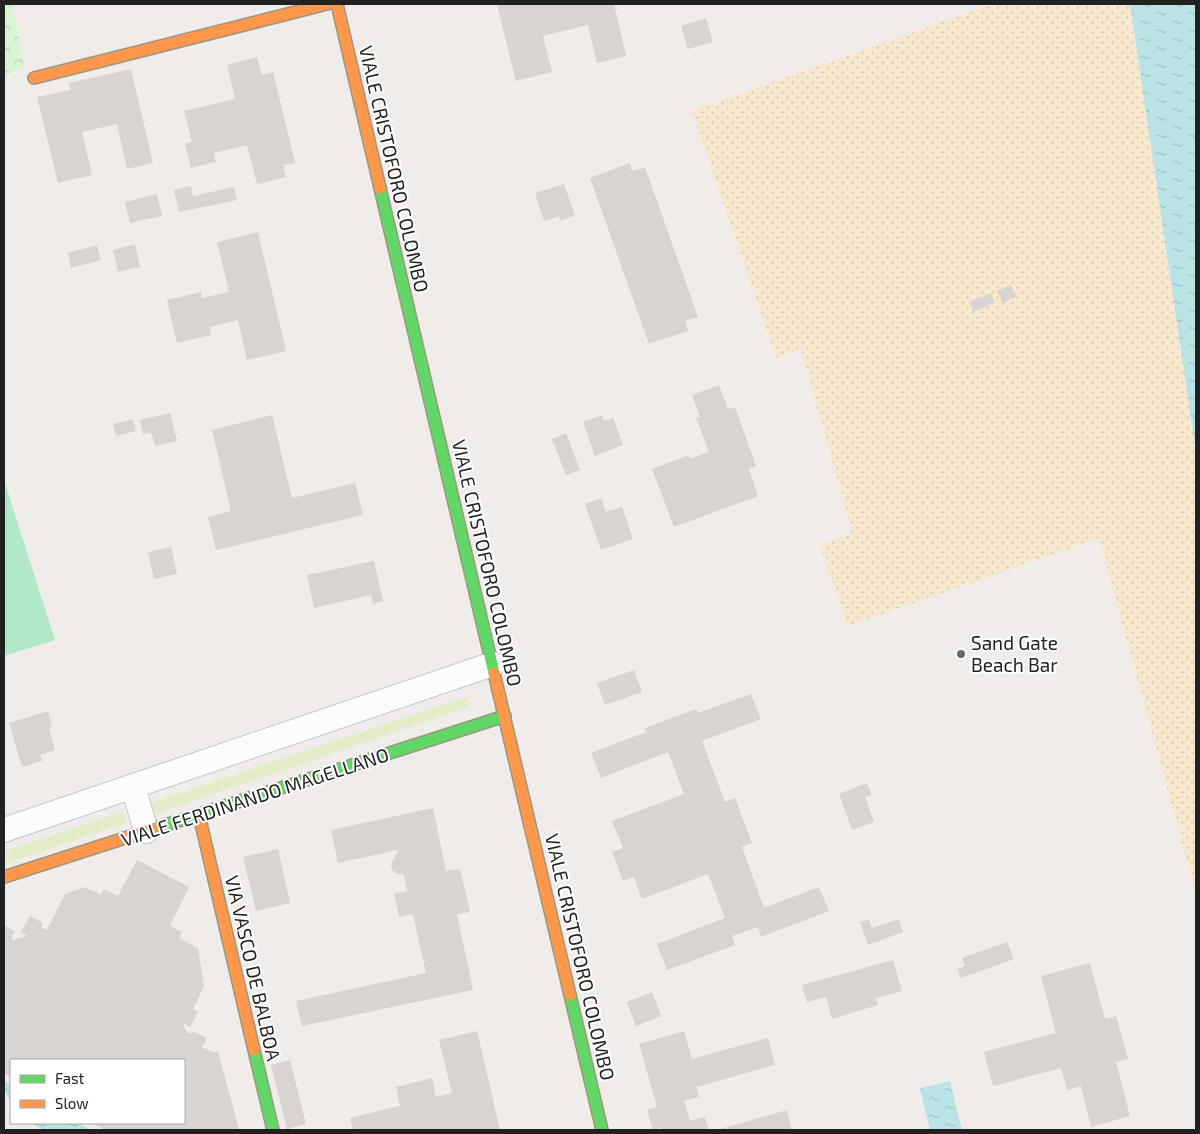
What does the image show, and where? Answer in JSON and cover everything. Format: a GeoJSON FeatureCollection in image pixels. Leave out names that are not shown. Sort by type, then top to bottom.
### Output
{"type":"FeatureCollection","features":[{"type":"Feature","properties":{"kind":"street"},"geometry":{"type":"LineString","coordinates":[[34,78],[327,4]]}},
{"type":"Feature","properties":{"kind":"street","name":"VIALE CRISTOFORO COLOMBO"},"geometry":{"type":"LineString","coordinates":[[337,4],[602,1130]]}},
{"type":"Feature","properties":{"kind":"street"},"geometry":{"type":"LineString","coordinates":[[4,830],[493,664]]}},
{"type":"Feature","properties":{"kind":"street","name":"VIALE FERDINANDO MAGELLANO"},"geometry":{"type":"LineString","coordinates":[[4,877],[505,716]]}},
{"type":"Feature","properties":{"kind":"street"},"geometry":{"type":"LineString","coordinates":[[133,786],[146,831]]}},
{"type":"Feature","properties":{"kind":"street","name":"VIA VASCO DE BALBOA"},"geometry":{"type":"LineString","coordinates":[[199,815],[273,1130]]}},
{"type":"Feature","properties":{"kind":"green space"},"geometry":{"type":"Polygon","coordinates":[[[4,4],[12,4],[25,67],[4,75],[4,4]]]}},
{"type":"Feature","properties":{"kind":"green space"},"geometry":{"type":"Polygon","coordinates":[[[4,480],[55,640],[4,656],[4,480]]]}},
{"type":"Feature","properties":{"kind":"green space"},"geometry":{"type":"Polygon","coordinates":[[[466,697],[469,707],[155,814],[151,803],[466,697]]]}},
{"type":"Feature","properties":{"kind":"green space"},"geometry":{"type":"Polygon","coordinates":[[[123,812],[126,823],[4,864],[4,851],[123,812]]]}},
{"type":"Feature","properties":{"kind":"sand"},"geometry":{"type":"Polygon","coordinates":[[[993,4],[1130,4],[1196,453],[1196,894],[1099,538],[848,626],[820,545],[851,534],[851,529],[801,349],[776,358],[692,111],[993,4]]]}},
{"type":"Feature","properties":{"kind":"water"},"geometry":{"type":"Polygon","coordinates":[[[1130,4],[1196,4],[1196,453],[1130,4]]]}},
{"type":"Feature","properties":{"kind":"water"},"geometry":{"type":"Polygon","coordinates":[[[4,1080],[10,1084],[10,1100],[4,1090],[4,1080]]]}},
{"type":"Feature","properties":{"kind":"water"},"geometry":{"type":"Polygon","coordinates":[[[950,1081],[962,1130],[930,1130],[920,1088],[950,1081]]]}},
{"type":"Feature","properties":{"kind":"water"},"geometry":{"type":"Polygon","coordinates":[[[32,1124],[80,1124],[91,1130],[44,1130],[32,1124]]]}},
{"type":"Feature","properties":{"kind":"building"},"geometry":{"type":"Polygon","coordinates":[[[497,4],[614,4],[626,56],[597,63],[588,25],[543,36],[552,72],[516,81],[497,4]]]}},
{"type":"Feature","properties":{"kind":"building"},"geometry":{"type":"Polygon","coordinates":[[[706,18],[713,42],[688,49],[681,26],[706,18]]]}},
{"type":"Feature","properties":{"kind":"building"},"geometry":{"type":"Polygon","coordinates":[[[257,57],[262,75],[273,72],[295,163],[283,165],[286,177],[257,184],[247,145],[214,153],[216,162],[191,168],[185,144],[192,142],[184,111],[235,99],[227,65],[257,57]]]}},
{"type":"Feature","properties":{"kind":"building"},"geometry":{"type":"Polygon","coordinates":[[[131,69],[153,163],[127,169],[117,124],[82,132],[92,175],[58,183],[37,97],[71,90],[69,83],[131,69]]]}},
{"type":"Feature","properties":{"kind":"building"},"geometry":{"type":"Polygon","coordinates":[[[630,163],[632,171],[645,167],[698,317],[685,321],[688,331],[649,344],[590,178],[630,163]]]}},
{"type":"Feature","properties":{"kind":"building"},"geometry":{"type":"Polygon","coordinates":[[[564,184],[575,215],[560,221],[559,216],[544,221],[535,193],[564,184]]]}},
{"type":"Feature","properties":{"kind":"building"},"geometry":{"type":"Polygon","coordinates":[[[191,186],[193,196],[234,187],[237,200],[179,212],[174,190],[191,186]]]}},
{"type":"Feature","properties":{"kind":"building"},"geometry":{"type":"Polygon","coordinates":[[[157,194],[162,216],[130,223],[125,202],[157,194]]]}},
{"type":"Feature","properties":{"kind":"building"},"geometry":{"type":"Polygon","coordinates":[[[258,232],[286,351],[247,360],[238,320],[210,327],[211,335],[177,343],[167,300],[201,292],[202,298],[229,292],[217,242],[258,232]]]}},
{"type":"Feature","properties":{"kind":"building"},"geometry":{"type":"Polygon","coordinates":[[[135,244],[140,267],[118,272],[113,250],[135,244]]]}},
{"type":"Feature","properties":{"kind":"building"},"geometry":{"type":"Polygon","coordinates":[[[97,245],[101,260],[71,268],[68,253],[97,245]]]}},
{"type":"Feature","properties":{"kind":"building"},"geometry":{"type":"Polygon","coordinates":[[[1011,285],[1017,297],[1003,303],[997,291],[1011,285]]]}},
{"type":"Feature","properties":{"kind":"building"},"geometry":{"type":"Polygon","coordinates":[[[991,293],[995,303],[973,312],[969,302],[991,293]]]}},
{"type":"Feature","properties":{"kind":"building"},"geometry":{"type":"Polygon","coordinates":[[[719,385],[728,409],[735,407],[755,463],[756,466],[749,469],[758,496],[674,527],[652,469],[689,455],[690,459],[709,452],[696,418],[700,417],[692,395],[719,385]]]}},
{"type":"Feature","properties":{"kind":"building"},"geometry":{"type":"Polygon","coordinates":[[[170,413],[177,441],[155,446],[151,432],[143,434],[140,420],[170,413]]]}},
{"type":"Feature","properties":{"kind":"building"},"geometry":{"type":"Polygon","coordinates":[[[272,415],[292,498],[355,483],[363,515],[216,550],[208,517],[231,511],[212,430],[272,415]]]}},
{"type":"Feature","properties":{"kind":"building"},"geometry":{"type":"Polygon","coordinates":[[[602,415],[604,421],[613,418],[623,445],[595,456],[583,422],[602,415]]]}},
{"type":"Feature","properties":{"kind":"building"},"geometry":{"type":"Polygon","coordinates":[[[133,419],[136,431],[116,436],[113,424],[133,419]]]}},
{"type":"Feature","properties":{"kind":"building"},"geometry":{"type":"Polygon","coordinates":[[[566,433],[580,470],[566,475],[552,439],[566,433]]]}},
{"type":"Feature","properties":{"kind":"building"},"geometry":{"type":"Polygon","coordinates":[[[601,498],[606,512],[622,507],[633,539],[601,550],[585,504],[601,498]]]}},
{"type":"Feature","properties":{"kind":"building"},"geometry":{"type":"Polygon","coordinates":[[[171,547],[177,574],[154,579],[148,552],[171,547]]]}},
{"type":"Feature","properties":{"kind":"building"},"geometry":{"type":"Polygon","coordinates":[[[374,561],[383,601],[373,604],[371,595],[314,608],[307,575],[374,561]]]}},
{"type":"Feature","properties":{"kind":"building"},"geometry":{"type":"Polygon","coordinates":[[[634,670],[642,692],[605,705],[597,683],[634,670]]]}},
{"type":"Feature","properties":{"kind":"building"},"geometry":{"type":"Polygon","coordinates":[[[751,694],[761,719],[702,741],[725,802],[735,798],[752,843],[742,847],[764,908],[819,887],[829,911],[761,937],[758,927],[732,936],[735,945],[667,970],[657,944],[725,918],[708,874],[642,899],[634,877],[623,881],[612,852],[623,848],[612,821],[684,794],[668,752],[601,778],[591,753],[646,732],[645,728],[696,709],[698,713],[751,694]]]}},
{"type":"Feature","properties":{"kind":"building"},"geometry":{"type":"Polygon","coordinates":[[[48,711],[52,727],[49,728],[55,750],[40,755],[42,761],[22,767],[9,723],[48,711]]]}},
{"type":"Feature","properties":{"kind":"building"},"geometry":{"type":"Polygon","coordinates":[[[867,783],[872,795],[865,797],[874,822],[852,830],[839,794],[867,783]]]}},
{"type":"Feature","properties":{"kind":"building"},"geometry":{"type":"Polygon","coordinates":[[[433,808],[446,871],[460,869],[470,912],[457,914],[473,990],[302,1026],[296,1001],[426,973],[413,914],[399,917],[394,894],[407,891],[404,875],[397,874],[392,870],[391,864],[398,850],[338,863],[331,830],[433,808]]]}},
{"type":"Feature","properties":{"kind":"building"},"geometry":{"type":"Polygon","coordinates":[[[278,849],[290,903],[256,911],[243,857],[278,849]]]}},
{"type":"Feature","properties":{"kind":"building"},"geometry":{"type":"Polygon","coordinates":[[[137,860],[189,887],[170,926],[182,932],[179,938],[198,948],[204,986],[193,1009],[198,1012],[190,1027],[184,1023],[185,1030],[190,1034],[193,1031],[207,1038],[202,1047],[213,1052],[218,1051],[239,1130],[105,1130],[94,1124],[185,1124],[185,1059],[10,1059],[10,1076],[4,1073],[4,925],[15,931],[11,938],[13,940],[27,936],[21,932],[30,916],[43,923],[41,927],[47,930],[65,894],[85,887],[101,895],[104,889],[118,896],[137,860]]]}},
{"type":"Feature","properties":{"kind":"building"},"geometry":{"type":"Polygon","coordinates":[[[869,919],[872,928],[899,919],[903,932],[868,945],[860,922],[869,919]]]}},
{"type":"Feature","properties":{"kind":"building"},"geometry":{"type":"Polygon","coordinates":[[[1007,942],[1014,959],[961,978],[957,969],[965,966],[962,958],[1007,942]]]}},
{"type":"Feature","properties":{"kind":"building"},"geometry":{"type":"Polygon","coordinates":[[[893,960],[902,991],[876,998],[878,1005],[832,1019],[826,997],[807,1002],[802,985],[893,960]]]}},
{"type":"Feature","properties":{"kind":"building"},"geometry":{"type":"Polygon","coordinates":[[[1090,963],[1105,1019],[1116,1016],[1128,1059],[1116,1062],[1130,1116],[1091,1127],[1081,1086],[1067,1090],[1061,1068],[993,1086],[984,1052],[1056,1033],[1041,976],[1090,963]]]}},
{"type":"Feature","properties":{"kind":"building"},"geometry":{"type":"Polygon","coordinates":[[[652,992],[661,1016],[636,1026],[627,1002],[652,992]]]}},
{"type":"Feature","properties":{"kind":"building"},"geometry":{"type":"Polygon","coordinates":[[[477,1031],[500,1130],[353,1130],[350,1118],[400,1106],[396,1087],[432,1078],[436,1097],[452,1093],[439,1040],[477,1031]]]}},
{"type":"Feature","properties":{"kind":"building"},"geometry":{"type":"Polygon","coordinates":[[[684,1031],[692,1059],[768,1038],[775,1065],[696,1087],[699,1097],[684,1101],[690,1121],[705,1117],[709,1130],[660,1130],[660,1128],[653,1130],[647,1110],[657,1107],[639,1044],[684,1031]]]}},
{"type":"Feature","properties":{"kind":"building"},"geometry":{"type":"Polygon","coordinates":[[[290,1060],[306,1124],[287,1129],[271,1065],[290,1060]]]}},
{"type":"Feature","properties":{"kind":"building"},"geometry":{"type":"Polygon","coordinates":[[[787,1110],[792,1130],[717,1130],[787,1110]]]}},
{"type":"Feature","properties":{"kind":"traffic: fast"},"geometry":{"type":"LineString","coordinates":[[380,188],[494,673]]}},
{"type":"Feature","properties":{"kind":"traffic: fast"},"geometry":{"type":"LineString","coordinates":[[153,829],[505,716]]}},
{"type":"Feature","properties":{"kind":"traffic: fast"},"geometry":{"type":"LineString","coordinates":[[570,995],[602,1130]]}},
{"type":"Feature","properties":{"kind":"traffic: fast"},"geometry":{"type":"LineString","coordinates":[[254,1050],[273,1130]]}},
{"type":"Feature","properties":{"kind":"traffic: slow"},"geometry":{"type":"LineString","coordinates":[[34,78],[327,4]]}},
{"type":"Feature","properties":{"kind":"traffic: slow"},"geometry":{"type":"LineString","coordinates":[[337,4],[380,188]]}},
{"type":"Feature","properties":{"kind":"traffic: slow"},"geometry":{"type":"LineString","coordinates":[[494,673],[570,995]]}},
{"type":"Feature","properties":{"kind":"traffic: slow"},"geometry":{"type":"LineString","coordinates":[[199,815],[254,1050]]}},
{"type":"Feature","properties":{"kind":"traffic: slow"},"geometry":{"type":"LineString","coordinates":[[4,877],[153,829]]}},
{"type":"Feature","properties":{"kind":"place","name":"Sand Gate Beach Bar"},"geometry":{"type":"Point","coordinates":[961,654]}}]}
